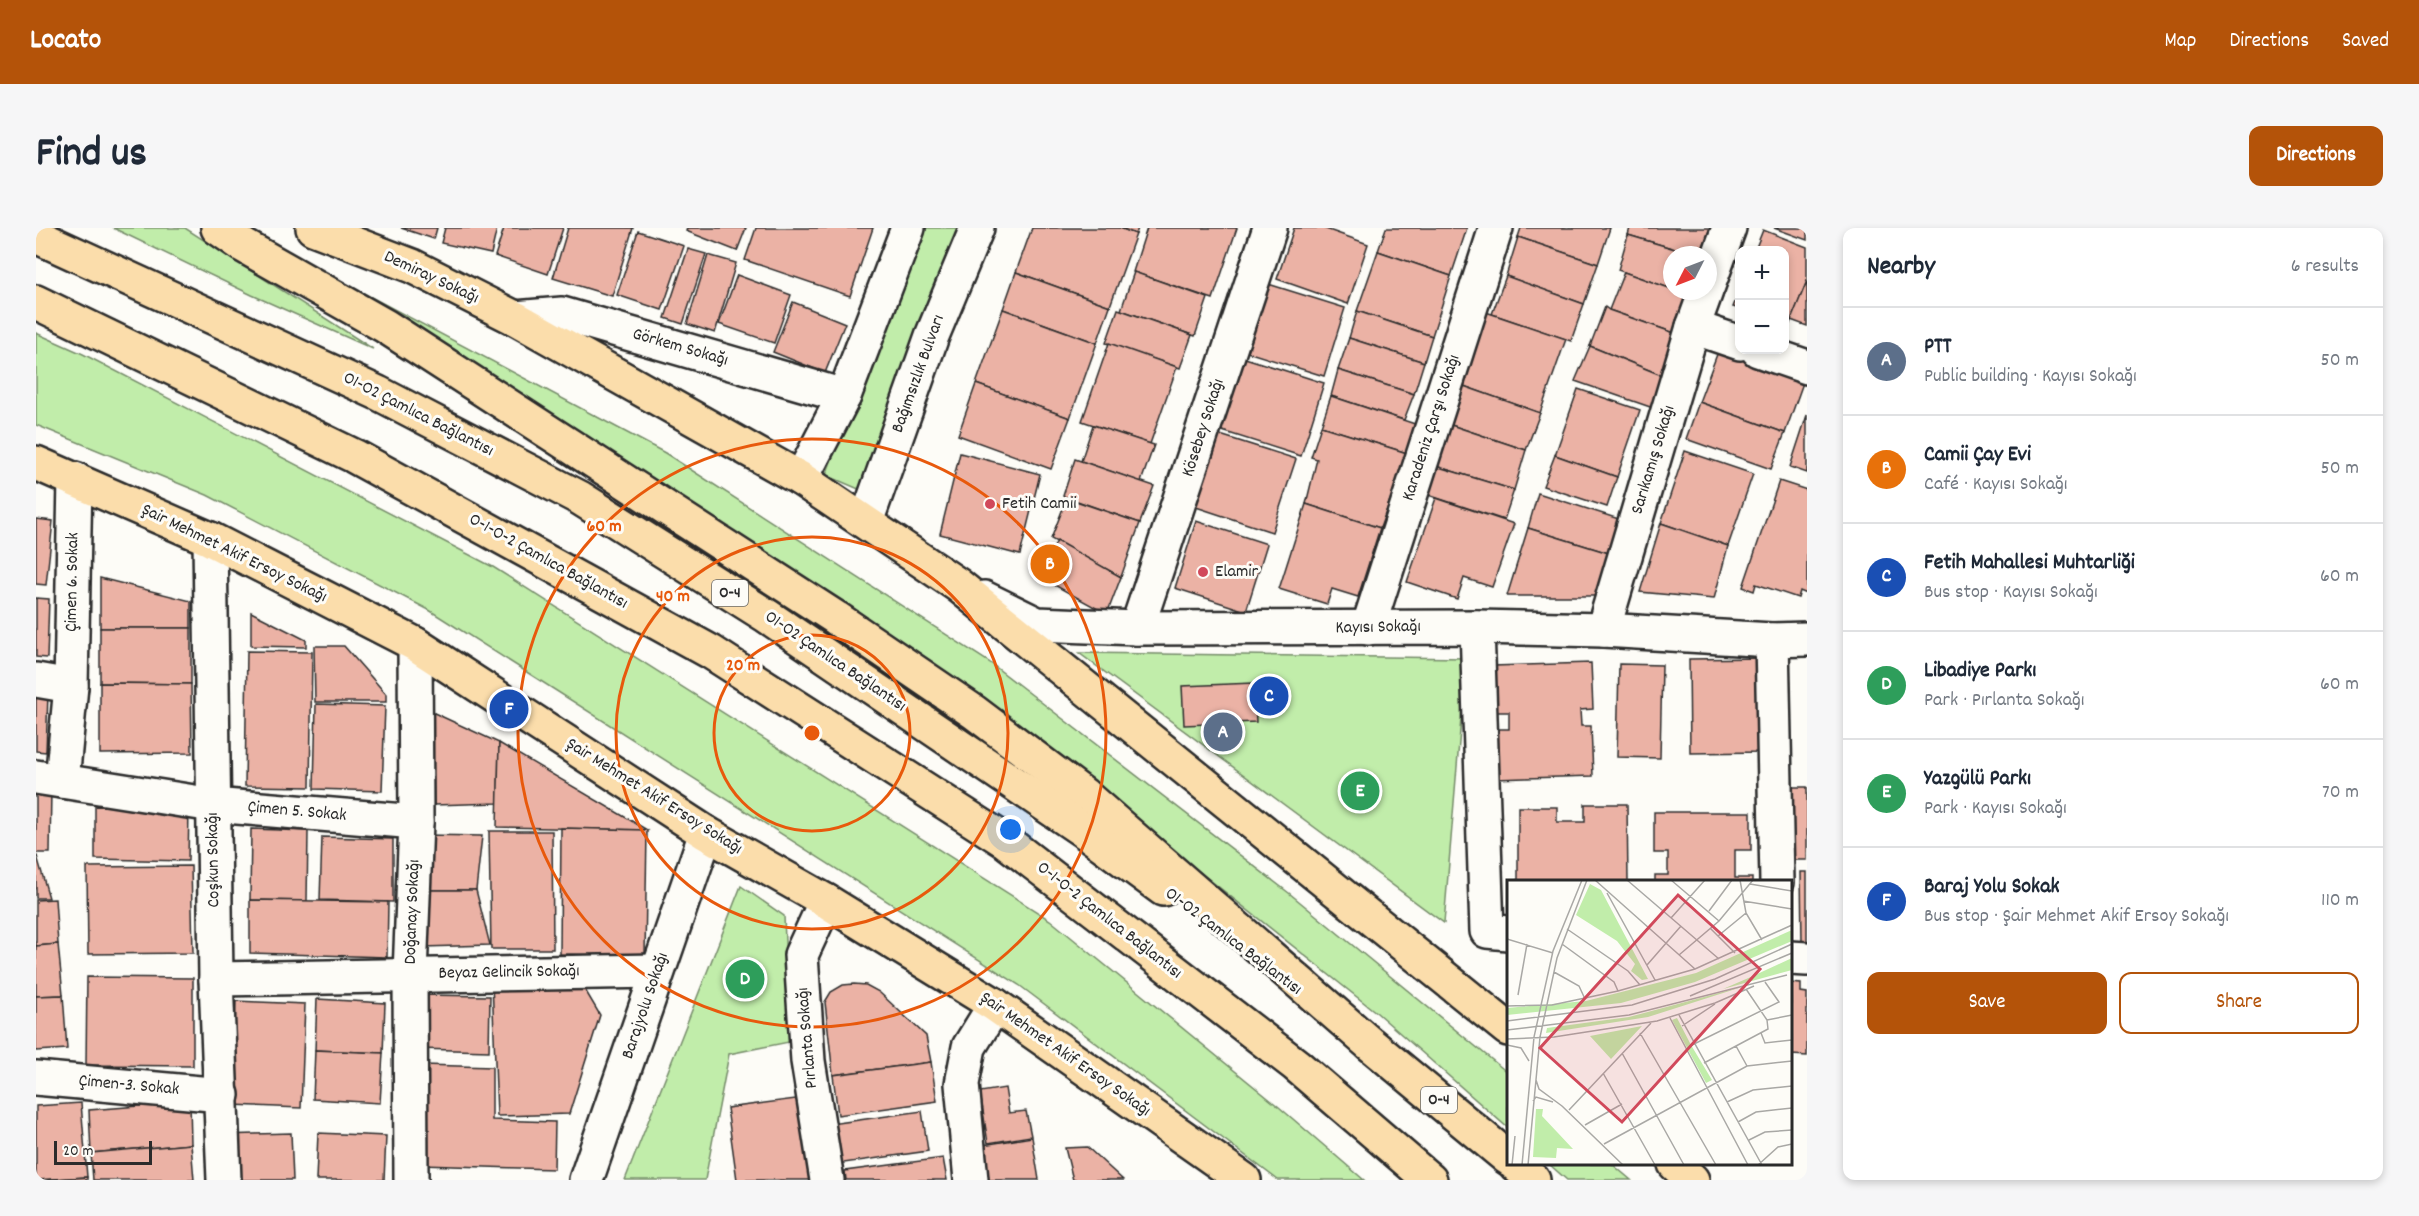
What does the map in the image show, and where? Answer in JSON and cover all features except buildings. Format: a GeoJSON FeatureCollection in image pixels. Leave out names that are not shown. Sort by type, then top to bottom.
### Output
{"type":"FeatureCollection","features":[{"type":"Feature","properties":{"kind":"main road"},"geometry":{"type":"LineString","coordinates":[[218,228],[244,246],[386,326],[836,618],[974,712],[1084,795],[1369,1043]]}},
{"type":"Feature","properties":{"kind":"main road","name":"Demiray Sokağı"},"geometry":{"type":"LineString","coordinates":[[313,228],[412,266],[514,318],[801,479],[866,522],[958,585],[1507,1027]]}},
{"type":"Feature","properties":{"kind":"main road","name":"O1-O2 Çamlıca Bağlantısı"},"geometry":{"type":"LineString","coordinates":[[36,236],[378,393],[580,498],[767,616],[1087,833],[1369,1043]]}},
{"type":"Feature","properties":{"kind":"main road","name":"O-1-O-2 Çamlıca Bağlantısı"},"geometry":{"type":"LineString","coordinates":[[36,302],[354,456],[711,652],[1004,840],[1296,1065],[1430,1180]]}},
{"type":"Feature","properties":{"kind":"main road","name":"Şair Mehmet Akif Ersoy Sokağı"},"geometry":{"type":"LineString","coordinates":[[36,463],[210,539],[415,644],[706,833],[826,901],[995,1005],[1236,1179]]}},
{"type":"Feature","properties":{"kind":"main road","name":"O-4"},"geometry":{"type":"LineString","coordinates":[[1369,1043],[1507,1156]]}},
{"type":"Feature","properties":{"kind":"main road"},"geometry":{"type":"LineString","coordinates":[[1516,1165],[1533,1180]]}},
{"type":"Feature","properties":{"kind":"main road"},"geometry":{"type":"LineString","coordinates":[[1676,1165],[1692,1180]]}},
{"type":"Feature","properties":{"kind":"street"},"geometry":{"type":"LineString","coordinates":[[801,479],[844,396],[908,228]]}},
{"type":"Feature","properties":{"kind":"street","name":"Bağımsızlık Bulvarı"},"geometry":{"type":"LineString","coordinates":[[866,522],[932,336],[977,228]]}},
{"type":"Feature","properties":{"kind":"street","name":"Kösebey Sokağı"},"geometry":{"type":"LineString","coordinates":[[1137,628],[1269,228]]}},
{"type":"Feature","properties":{"kind":"street","name":"Karadeniz Çarşı Sokağı"},"geometry":{"type":"LineString","coordinates":[[1368,628],[1496,228]]}},
{"type":"Feature","properties":{"kind":"street"},"geometry":{"type":"LineString","coordinates":[[1717,261],[1729,228]]}},
{"type":"Feature","properties":{"kind":"street","name":"Sarıkamış Sokağı"},"geometry":{"type":"LineString","coordinates":[[1603,630],[1703,300]]}},
{"type":"Feature","properties":{"kind":"street","name":"Görkem Sokağı"},"geometry":{"type":"LineString","coordinates":[[514,318],[562,314],[844,396]]}},
{"type":"Feature","properties":{"kind":"street"},"geometry":{"type":"LineString","coordinates":[[1693,327],[1735,341]]}},
{"type":"Feature","properties":{"kind":"street"},"geometry":{"type":"LineString","coordinates":[[1770,354],[1807,367]]}},
{"type":"Feature","properties":{"kind":"street","name":"Çimen 6. Sokak"},"geometry":{"type":"LineString","coordinates":[[49,779],[71,686],[75,479]]}},
{"type":"Feature","properties":{"kind":"street","name":"Coşkun Sokağı"},"geometry":{"type":"LineString","coordinates":[[210,539],[216,979],[224,1180]]}},
{"type":"Feature","properties":{"kind":"street","name":"Kayısı Sokağı"},"geometry":{"type":"LineString","coordinates":[[958,585],[1037,624],[1137,628],[1478,627],[1603,630],[1772,640],[1807,639]]}},
{"type":"Feature","properties":{"kind":"street"},"geometry":{"type":"LineString","coordinates":[[1478,627],[1486,931],[1507,933]]}},
{"type":"Feature","properties":{"kind":"street"},"geometry":{"type":"LineString","coordinates":[[1772,640],[1777,880]]}},
{"type":"Feature","properties":{"kind":"street","name":"Doğanay Sokağı"},"geometry":{"type":"LineString","coordinates":[[411,1180],[410,974],[416,822],[415,644]]}},
{"type":"Feature","properties":{"kind":"street"},"geometry":{"type":"LineString","coordinates":[[36,680],[71,686]]}},
{"type":"Feature","properties":{"kind":"street","name":"Çimen 5. Sokak"},"geometry":{"type":"LineString","coordinates":[[49,779],[213,805],[416,822]]}},
{"type":"Feature","properties":{"kind":"street","name":"Barajyolu Sokağı"},"geometry":{"type":"LineString","coordinates":[[586,1180],[706,833]]}},
{"type":"Feature","properties":{"kind":"street","name":"Pırlanta Sokağı"},"geometry":{"type":"LineString","coordinates":[[826,901],[801,955],[808,1061],[827,1180]]}},
{"type":"Feature","properties":{"kind":"street"},"geometry":{"type":"LineString","coordinates":[[1792,958],[1807,959]]}},
{"type":"Feature","properties":{"kind":"street","name":"Beyaz Gelincik Sokağı"},"geometry":{"type":"LineString","coordinates":[[216,979],[657,971]]}},
{"type":"Feature","properties":{"kind":"street"},"geometry":{"type":"LineString","coordinates":[[971,1180],[962,1084],[969,1047],[995,1005]]}},
{"type":"Feature","properties":{"kind":"street","name":"Çimen-3. Sokak"},"geometry":{"type":"LineString","coordinates":[[36,1078],[222,1095]]}},
{"type":"Feature","properties":{"kind":"green space"},"geometry":{"type":"Polygon","coordinates":[[[113,228],[185,228],[373,349],[252,295],[113,228]]]}},
{"type":"Feature","properties":{"kind":"green space"},"geometry":{"type":"Polygon","coordinates":[[[241,228],[665,453],[989,662],[1289,893],[1507,1072],[1507,1127],[1377,1013],[1098,791],[241,228]]]}},
{"type":"Feature","properties":{"kind":"green space"},"geometry":{"type":"Polygon","coordinates":[[[918,228],[963,228],[868,493],[826,475],[918,228]]]}},
{"type":"Feature","properties":{"kind":"green space"},"geometry":{"type":"Polygon","coordinates":[[[36,333],[83,354],[493,567],[1050,920],[1279,1107],[1364,1180],[1278,1180],[1019,985],[429,610],[207,495],[36,425],[36,333]]]}},
{"type":"Feature","properties":{"kind":"green space"},"geometry":{"type":"Polygon","coordinates":[[[1079,653],[1466,658],[1444,923],[1079,653]]]}},
{"type":"Feature","properties":{"kind":"green space"},"geometry":{"type":"Polygon","coordinates":[[[741,886],[784,916],[789,1042],[729,1054],[705,1180],[625,1180],[741,886]]]}},
{"type":"Feature","properties":{"kind":"green space"},"geometry":{"type":"Polygon","coordinates":[[[1550,1165],[1613,1165],[1631,1180],[1567,1180],[1550,1165]]]}},
{"type":"Feature","properties":{"kind":"place","name":"Fetih Camii"},"geometry":{"type":"Point","coordinates":[990,504]}},
{"type":"Feature","properties":{"kind":"place","name":"Camii Çay Evi"},"geometry":{"type":"Point","coordinates":[1050,564]}},
{"type":"Feature","properties":{"kind":"place","name":"Elamir"},"geometry":{"type":"Point","coordinates":[1203,572]}},
{"type":"Feature","properties":{"kind":"place","name":"Fetih Mahallesi Muhtarliği"},"geometry":{"type":"Point","coordinates":[1269,696]}},
{"type":"Feature","properties":{"kind":"place","name":"Baraj Yolu Sokak"},"geometry":{"type":"Point","coordinates":[509,709]}},
{"type":"Feature","properties":{"kind":"place","name":"PTT"},"geometry":{"type":"Point","coordinates":[1223,732]}},
{"type":"Feature","properties":{"kind":"place","name":"Yazgülü Parkı"},"geometry":{"type":"Point","coordinates":[1360,791]}},
{"type":"Feature","properties":{"kind":"place","name":"Libadiye Parkı"},"geometry":{"type":"Point","coordinates":[745,979]}}]}
